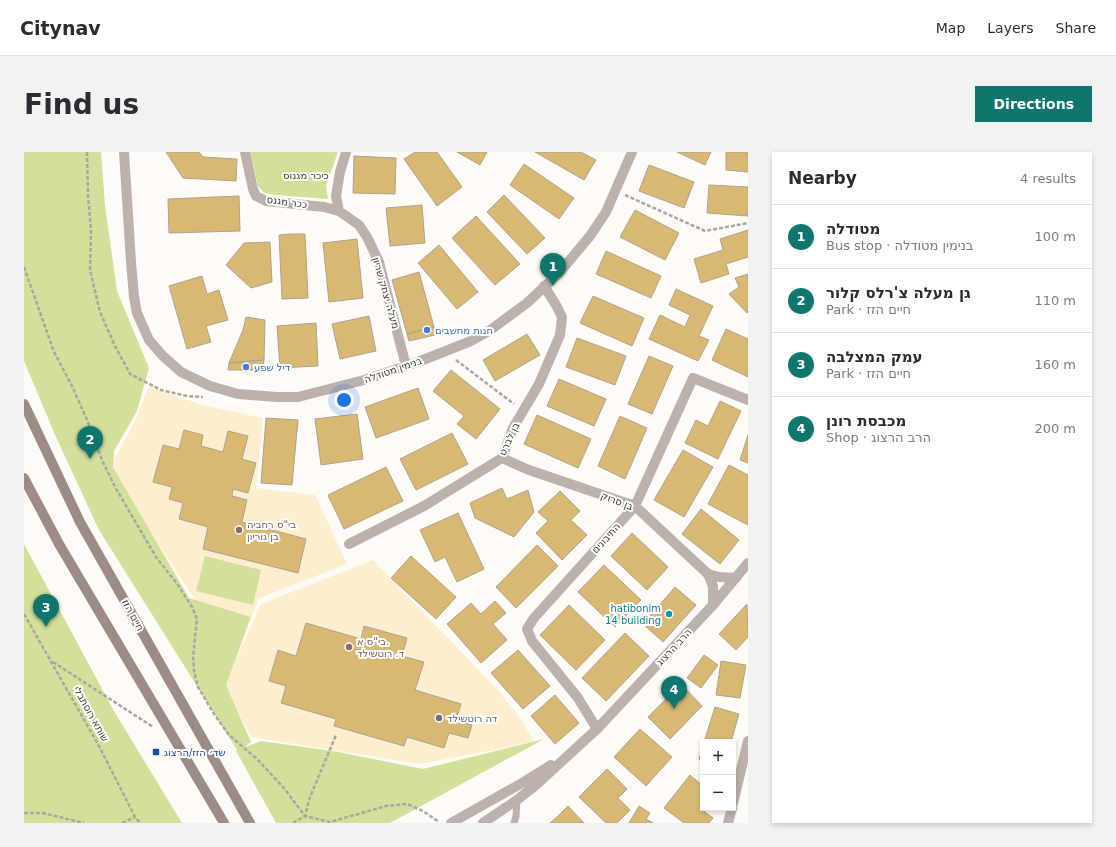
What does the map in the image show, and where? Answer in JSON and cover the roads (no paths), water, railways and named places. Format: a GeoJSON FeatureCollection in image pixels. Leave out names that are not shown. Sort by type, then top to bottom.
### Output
{"type":"FeatureCollection","features":[{"type":"Feature","properties":{"kind":"main road","name":"חיים הזז"},"geometry":{"type":"LineString","coordinates":[[24,404],[80,522],[250,823]]}},
{"type":"Feature","properties":{"kind":"main road"},"geometry":{"type":"LineString","coordinates":[[24,478],[38,508],[224,823]]}},
{"type":"Feature","properties":{"kind":"street","name":"בנימין מטודלה"},"geometry":{"type":"LineString","coordinates":[[124,152],[131,262],[137,313],[149,340],[163,356],[181,372],[210,386],[238,394],[284,397],[298,397],[364,380],[406,366],[471,341],[489,331],[527,303],[559,273],[590,236],[606,212],[632,152]]}},
{"type":"Feature","properties":{"kind":"street","name":"ככר מגנס"},"geometry":{"type":"LineString","coordinates":[[245,152],[253,189],[256,196],[266,201],[339,211]]}},
{"type":"Feature","properties":{"kind":"street"},"geometry":{"type":"LineString","coordinates":[[339,211],[336,196],[340,172],[346,152]]}},
{"type":"Feature","properties":{"kind":"street","name":"מעלה יצחק שריון"},"geometry":{"type":"LineString","coordinates":[[339,211],[359,225],[367,236],[379,262],[406,366]]}},
{"type":"Feature","properties":{"kind":"street","name":"בן לברט"},"geometry":{"type":"LineString","coordinates":[[350,544],[424,506],[502,458],[513,428],[539,384],[560,335],[562,316],[544,286]]}},
{"type":"Feature","properties":{"kind":"street","name":"התיבונים"},"geometry":{"type":"LineString","coordinates":[[597,729],[578,698],[532,641],[527,629],[534,618],[635,506],[693,378],[748,400]]}},
{"type":"Feature","properties":{"kind":"street","name":"בן סרוק"},"geometry":{"type":"LineString","coordinates":[[502,458],[529,470],[635,506],[708,574]]}},
{"type":"Feature","properties":{"kind":"street","name":"הרב הרצוג"},"geometry":{"type":"LineString","coordinates":[[483,823],[518,800],[597,729],[713,605],[748,563]]}},
{"type":"Feature","properties":{"kind":"street"},"geometry":{"type":"LineString","coordinates":[[708,574],[718,577],[736,578]]}},
{"type":"Feature","properties":{"kind":"street"},"geometry":{"type":"LineString","coordinates":[[708,574],[713,586],[713,605]]}},
{"type":"Feature","properties":{"kind":"street","name":"הרב הרצוג"},"geometry":{"type":"LineString","coordinates":[[451,823],[550,766],[597,729]]}},
{"type":"Feature","properties":{"kind":"street"},"geometry":{"type":"LineString","coordinates":[[736,791],[748,742]]}},
{"type":"Feature","properties":{"kind":"street"},"geometry":{"type":"LineString","coordinates":[[728,823],[731,811]]}},
{"type":"Feature","properties":{"kind":"lane"},"geometry":{"type":"LineString","coordinates":[[514,823],[518,800]]}},
{"type":"Feature","properties":{"kind":"place","name":"מטודלה"},"geometry":{"type":"Point","coordinates":[553,286]}},
{"type":"Feature","properties":{"kind":"place","name":"חנות מחשבים"},"geometry":{"type":"Point","coordinates":[427,330]}},
{"type":"Feature","properties":{"kind":"place","name":"דיל שפע"},"geometry":{"type":"Point","coordinates":[246,367]}},
{"type":"Feature","properties":{"kind":"place","name":"גן מעלה צ'רלס קלור"},"geometry":{"type":"Point","coordinates":[90,459]}},
{"type":"Feature","properties":{"kind":"place","name":"בי\"ס רחביה בן גוריון"},"geometry":{"type":"Point","coordinates":[239,530]}},
{"type":"Feature","properties":{"kind":"place","name":"hatibonim 14 building"},"geometry":{"type":"Point","coordinates":[669,614]}},
{"type":"Feature","properties":{"kind":"place","name":"עמק המצלבה"},"geometry":{"type":"Point","coordinates":[46,627]}},
{"type":"Feature","properties":{"kind":"place","name":"בי\"ס א. ד. רוטשילד"},"geometry":{"type":"Point","coordinates":[349,647]}},
{"type":"Feature","properties":{"kind":"place","name":"מכבסת רונן"},"geometry":{"type":"Point","coordinates":[674,709]}},
{"type":"Feature","properties":{"kind":"place","name":"דה רוטשילד"},"geometry":{"type":"Point","coordinates":[439,718]}},
{"type":"Feature","properties":{"kind":"place","name":"שד׳ הזז/הרצוג"},"geometry":{"type":"Point","coordinates":[156,752]}},
{"type":"Feature","properties":{"kind":"park label","name":"כיכר מגנוס"},"geometry":{"type":"Point","coordinates":[306,175]}}]}
